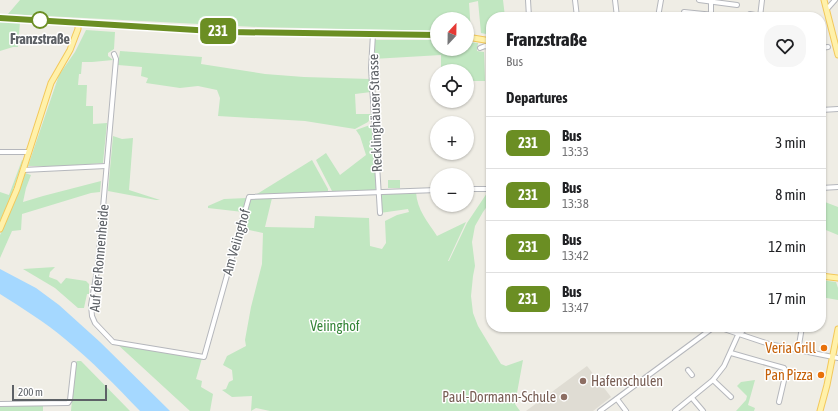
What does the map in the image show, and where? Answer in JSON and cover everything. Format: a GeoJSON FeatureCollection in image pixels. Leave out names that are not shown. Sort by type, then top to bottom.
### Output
{"type":"FeatureCollection","features":[{"type":"Feature","properties":{"kind":"main road"},"geometry":{"type":"LineString","coordinates":[[824,0],[838,55]]}},
{"type":"Feature","properties":{"kind":"main road","name":"Recklinghäuser Strasse"},"geometry":{"type":"LineString","coordinates":[[0,18],[229,32],[430,36]]}},
{"type":"Feature","properties":{"kind":"main road"},"geometry":{"type":"LineString","coordinates":[[0,228],[14,198],[51,83],[70,50],[78,29],[78,23]]}},
{"type":"Feature","properties":{"kind":"main road"},"geometry":{"type":"LineString","coordinates":[[474,38],[486,40]]}},
{"type":"Feature","properties":{"kind":"main road"},"geometry":{"type":"LineString","coordinates":[[826,277],[838,278]]}},
{"type":"Feature","properties":{"kind":"main road"},"geometry":{"type":"LineString","coordinates":[[820,411],[835,358],[838,329]]}},
{"type":"Feature","properties":{"kind":"street"},"geometry":{"type":"LineString","coordinates":[[528,0],[529,12]]}},
{"type":"Feature","properties":{"kind":"street"},"geometry":{"type":"LineString","coordinates":[[575,0],[576,12]]}},
{"type":"Feature","properties":{"kind":"street"},"geometry":{"type":"LineString","coordinates":[[616,0],[617,12]]}},
{"type":"Feature","properties":{"kind":"street"},"geometry":{"type":"LineString","coordinates":[[659,12],[660,0]]}},
{"type":"Feature","properties":{"kind":"street"},"geometry":{"type":"LineString","coordinates":[[699,0],[737,5]]}},
{"type":"Feature","properties":{"kind":"street"},"geometry":{"type":"LineString","coordinates":[[760,12],[762,0]]}},
{"type":"Feature","properties":{"kind":"street"},"geometry":{"type":"LineString","coordinates":[[827,9],[835,0]]}},
{"type":"Feature","properties":{"kind":"street"},"geometry":{"type":"LineString","coordinates":[[711,1],[711,12]]}},
{"type":"Feature","properties":{"kind":"street","name":"Recklinghäuser Strasse"},"geometry":{"type":"LineString","coordinates":[[373,34],[371,68],[377,192],[379,193],[380,212]]}},
{"type":"Feature","properties":{"kind":"street"},"geometry":{"type":"LineString","coordinates":[[480,48],[486,46]]}},
{"type":"Feature","properties":{"kind":"street","name":"Auf der Ronnenheide"},"geometry":{"type":"LineString","coordinates":[[113,342],[95,323],[92,311],[98,265],[116,59],[114,54]]}},
{"type":"Feature","properties":{"kind":"street"},"geometry":{"type":"LineString","coordinates":[[826,110],[838,109]]}},
{"type":"Feature","properties":{"kind":"street"},"geometry":{"type":"LineString","coordinates":[[0,152],[29,152]]}},
{"type":"Feature","properties":{"kind":"street"},"geometry":{"type":"LineString","coordinates":[[23,170],[106,166]]}},
{"type":"Feature","properties":{"kind":"street"},"geometry":{"type":"LineString","coordinates":[[826,188],[838,187]]}},
{"type":"Feature","properties":{"kind":"street"},"geometry":{"type":"LineString","coordinates":[[474,189],[486,189]]}},
{"type":"Feature","properties":{"kind":"street","name":"Am Veiinghof"},"geometry":{"type":"LineString","coordinates":[[113,342],[204,357],[248,197],[430,190]]}},
{"type":"Feature","properties":{"kind":"street"},"geometry":{"type":"LineString","coordinates":[[600,411],[707,332]]}},
{"type":"Feature","properties":{"kind":"street"},"geometry":{"type":"LineString","coordinates":[[730,332],[769,344],[835,358]]}},
{"type":"Feature","properties":{"kind":"street"},"geometry":{"type":"LineString","coordinates":[[676,411],[713,380],[724,366],[738,335],[741,332]]}},
{"type":"Feature","properties":{"kind":"street"},"geometry":{"type":"LineString","coordinates":[[798,351],[801,332]]}},
{"type":"Feature","properties":{"kind":"street"},"geometry":{"type":"LineString","coordinates":[[730,353],[784,368],[786,372],[779,402]]}},
{"type":"Feature","properties":{"kind":"street"},"geometry":{"type":"LineString","coordinates":[[0,404],[68,403],[70,400],[74,364]]}},
{"type":"Feature","properties":{"kind":"street"},"geometry":{"type":"LineString","coordinates":[[688,370],[692,376]]}},
{"type":"Feature","properties":{"kind":"street"},"geometry":{"type":"LineString","coordinates":[[713,380],[731,398]]}},
{"type":"Feature","properties":{"kind":"street"},"geometry":{"type":"LineString","coordinates":[[692,398],[702,411]]}},
{"type":"Feature","properties":{"kind":"street"},"geometry":{"type":"LineString","coordinates":[[616,399],[626,411]]}},
{"type":"Feature","properties":{"kind":"shaded area","name":"Hafenschulen"},"geometry":{"type":"Polygon","coordinates":[[[587,366],[611,397],[593,411],[526,411],[587,366]]]}},
{"type":"Feature","properties":{"kind":"green space"},"geometry":{"type":"Polygon","coordinates":[[[20,0],[503,0],[504,12],[486,12],[486,34],[481,33],[478,1],[469,3],[470,12],[430,12],[430,31],[258,27],[8,14],[20,0]]]}},
{"type":"Feature","properties":{"kind":"green space"},"geometry":{"type":"Polygon","coordinates":[[[0,21],[20,22],[18,47],[0,51],[0,21]]]}},
{"type":"Feature","properties":{"kind":"green space"},"geometry":{"type":"Polygon","coordinates":[[[86,30],[115,32],[114,49],[108,53],[108,56],[113,60],[82,62],[81,74],[79,74],[78,85],[87,85],[86,106],[93,106],[93,124],[107,123],[103,163],[64,166],[28,166],[59,75],[75,52],[86,30]]]}},
{"type":"Feature","properties":{"kind":"green space"},"geometry":{"type":"Polygon","coordinates":[[[374,40],[430,40],[430,56],[373,59],[374,40]]]}},
{"type":"Feature","properties":{"kind":"green space"},"geometry":{"type":"Polygon","coordinates":[[[474,43],[478,43],[477,51],[484,52],[485,81],[474,81],[474,64],[441,64],[441,56],[474,56],[474,43]]]}},
{"type":"Feature","properties":{"kind":"green space"},"geometry":{"type":"Polygon","coordinates":[[[120,51],[202,57],[201,64],[265,74],[370,79],[371,92],[355,94],[356,114],[373,114],[368,122],[355,129],[305,121],[218,116],[220,98],[217,90],[198,86],[180,88],[146,83],[148,78],[141,76],[142,67],[118,65],[120,51]]]}},
{"type":"Feature","properties":{"kind":"green space"},"geometry":{"type":"Polygon","coordinates":[[[370,125],[372,127],[375,190],[332,191],[316,160],[326,153],[340,175],[366,155],[360,136],[356,130],[370,125]]]}},
{"type":"Feature","properties":{"kind":"green space"},"geometry":{"type":"Polygon","coordinates":[[[113,136],[122,139],[133,138],[129,190],[160,200],[108,191],[113,136]]]}},
{"type":"Feature","properties":{"kind":"green space"},"geometry":{"type":"Polygon","coordinates":[[[22,160],[11,196],[0,221],[0,192],[9,195],[22,160]]]}},
{"type":"Feature","properties":{"kind":"green space"},"geometry":{"type":"Polygon","coordinates":[[[312,160],[328,189],[328,192],[257,194],[312,160]]]}},
{"type":"Feature","properties":{"kind":"green space"},"geometry":{"type":"Polygon","coordinates":[[[25,173],[31,175],[23,202],[101,181],[100,192],[91,193],[22,214],[21,230],[12,231],[0,258],[0,235],[19,192],[25,173]]]}},
{"type":"Feature","properties":{"kind":"green space"},"geometry":{"type":"Polygon","coordinates":[[[388,180],[400,180],[400,188],[388,188],[388,180]]]}},
{"type":"Feature","properties":{"kind":"green space","name":"Veiinghof"},"geometry":{"type":"Polygon","coordinates":[[[416,192],[418,204],[437,236],[466,222],[448,261],[467,223],[486,194],[486,208],[475,226],[472,242],[475,266],[471,296],[473,313],[478,326],[501,364],[506,366],[523,360],[515,404],[520,411],[270,411],[256,408],[251,411],[252,396],[232,397],[222,390],[226,389],[229,382],[233,380],[232,370],[223,365],[227,356],[246,346],[245,340],[251,307],[262,264],[263,233],[240,228],[249,198],[272,198],[265,227],[314,228],[315,216],[369,218],[370,246],[382,249],[386,243],[385,221],[397,215],[409,212],[408,209],[380,213],[380,193],[416,192]]]}},
{"type":"Feature","properties":{"kind":"green space"},"geometry":{"type":"Polygon","coordinates":[[[247,198],[243,212],[208,208],[208,206],[224,199],[247,198]]]}},
{"type":"Feature","properties":{"kind":"green space"},"geometry":{"type":"Polygon","coordinates":[[[826,202],[838,207],[838,235],[826,230],[826,202]]]}},
{"type":"Feature","properties":{"kind":"green space"},"geometry":{"type":"Polygon","coordinates":[[[55,267],[50,272],[49,277],[57,280],[61,284],[66,278],[86,281],[89,284],[89,294],[87,294],[84,308],[78,308],[55,288],[23,269],[55,267]]]}},
{"type":"Feature","properties":{"kind":"green space"},"geometry":{"type":"Polygon","coordinates":[[[826,281],[836,282],[838,288],[838,300],[826,298],[826,281]]]}},
{"type":"Feature","properties":{"kind":"green space"},"geometry":{"type":"Polygon","coordinates":[[[116,343],[202,358],[196,379],[202,381],[201,387],[213,394],[210,411],[190,411],[116,343]]]}},
{"type":"Feature","properties":{"kind":"green space"},"geometry":{"type":"Polygon","coordinates":[[[77,361],[81,361],[130,411],[71,411],[75,364],[77,361]]]}},
{"type":"Feature","properties":{"kind":"green space"},"geometry":{"type":"Polygon","coordinates":[[[755,380],[748,405],[755,408],[754,411],[736,411],[746,400],[747,396],[737,386],[741,382],[755,380]]]}},
{"type":"Feature","properties":{"kind":"green space"},"geometry":{"type":"Polygon","coordinates":[[[0,405],[43,405],[43,411],[0,411],[0,405]]]}},
{"type":"Feature","properties":{"kind":"water"},"geometry":{"type":"Polygon","coordinates":[[[0,269],[36,288],[59,305],[100,342],[170,411],[140,411],[75,347],[41,321],[0,294],[0,269]]]}},
{"type":"Feature","properties":{"kind":"bus line","name":"231"},"geometry":{"type":"LineString","coordinates":[[0,18],[229,32],[430,35]]}},
{"type":"Feature","properties":{"kind":"place","name":"Franzstraße"},"geometry":{"type":"Point","coordinates":[40,20]}},
{"type":"Feature","properties":{"kind":"place","name":"Veria Grill"},"geometry":{"type":"Point","coordinates":[824,348]}},
{"type":"Feature","properties":{"kind":"place","name":"Pan Pizza"},"geometry":{"type":"Point","coordinates":[821,375]}},
{"type":"Feature","properties":{"kind":"place","name":"Hafenschulen"},"geometry":{"type":"Point","coordinates":[583,381]}},
{"type":"Feature","properties":{"kind":"place","name":"Paul-Dormann-Schule"},"geometry":{"type":"Point","coordinates":[564,397]}}]}
